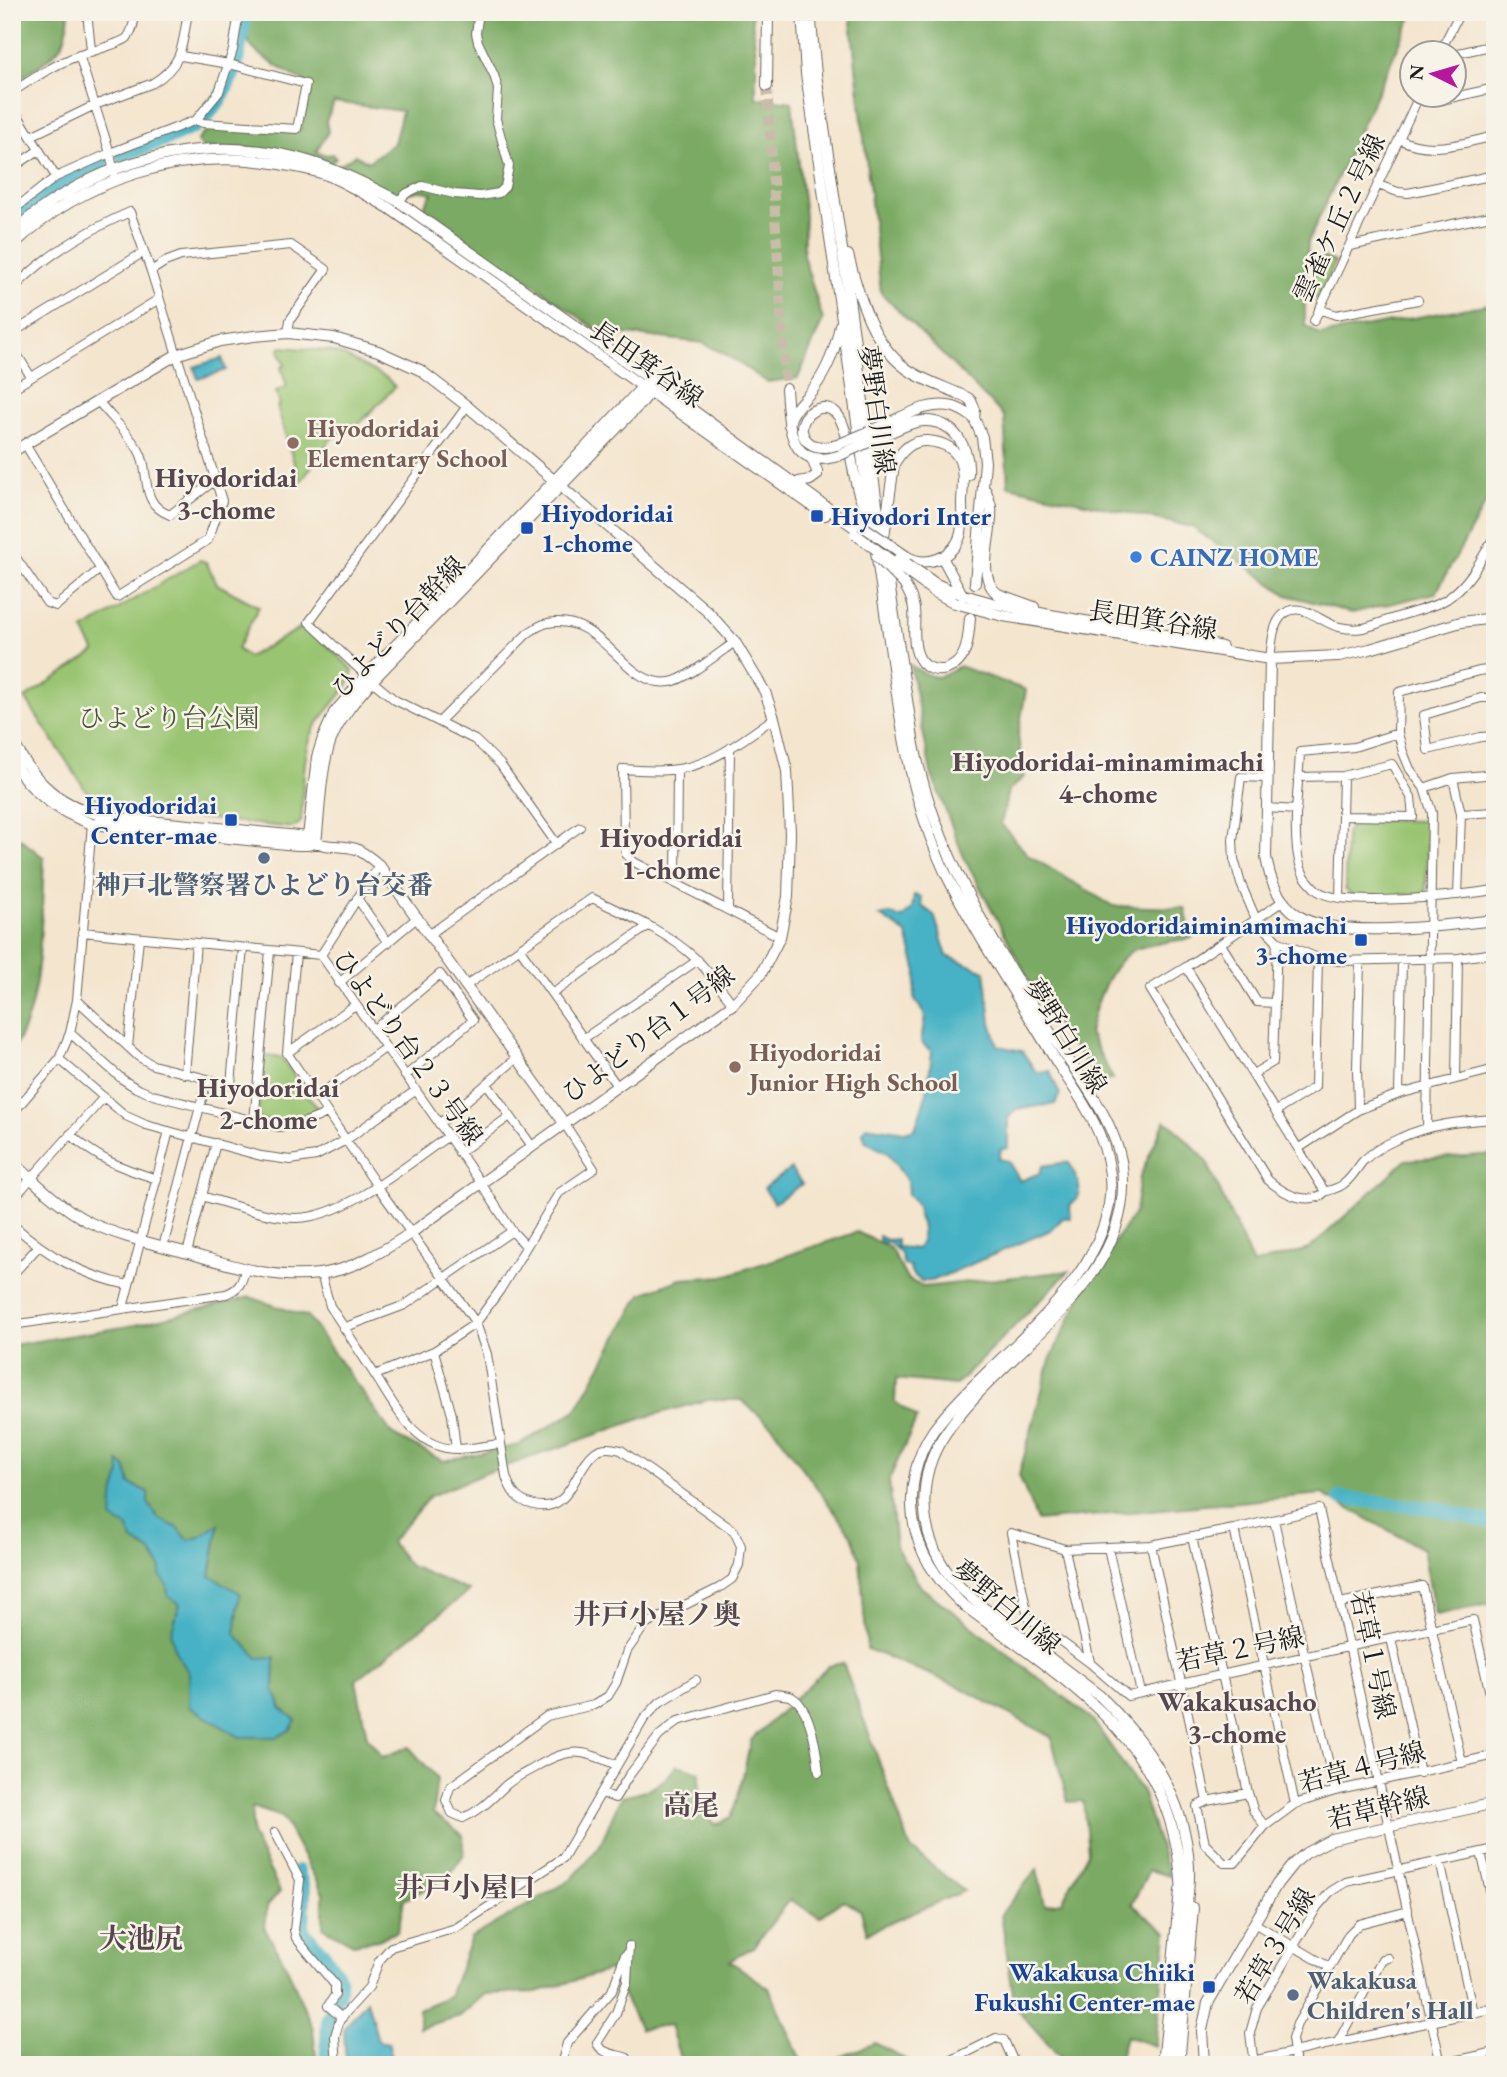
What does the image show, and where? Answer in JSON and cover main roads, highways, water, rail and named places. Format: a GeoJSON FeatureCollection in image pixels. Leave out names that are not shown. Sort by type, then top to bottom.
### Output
{"type":"FeatureCollection","features":[{"type":"Feature","properties":{"kind":"water"},"geometry":{"type":"Polygon","coordinates":[[[222,358],[226,370],[198,379],[194,367],[222,358]]]}},
{"type":"Feature","properties":{"kind":"water"},"geometry":{"type":"Polygon","coordinates":[[[914,895],[921,897],[922,906],[934,915],[947,956],[985,971],[991,1022],[998,1046],[1022,1051],[1036,1072],[1050,1071],[1060,1095],[1055,1104],[1016,1109],[1008,1118],[1008,1148],[1001,1149],[999,1159],[1008,1161],[1020,1181],[1040,1173],[1042,1166],[1069,1162],[1079,1185],[1078,1195],[1070,1206],[1071,1218],[1063,1218],[1051,1230],[932,1281],[921,1281],[911,1273],[910,1267],[904,1265],[901,1254],[890,1243],[882,1243],[879,1240],[879,1236],[887,1240],[897,1239],[897,1247],[917,1249],[922,1229],[917,1206],[908,1194],[907,1181],[888,1153],[866,1142],[863,1133],[866,1126],[905,1132],[915,1129],[927,1092],[932,1052],[921,1042],[925,1016],[914,997],[917,972],[907,934],[880,916],[889,914],[902,918],[912,909],[914,895]]]}},
{"type":"Feature","properties":{"kind":"water"},"geometry":{"type":"Polygon","coordinates":[[[791,1169],[802,1184],[774,1203],[764,1188],[791,1169]]]}},
{"type":"Feature","properties":{"kind":"water"},"geometry":{"type":"Polygon","coordinates":[[[119,1462],[126,1468],[130,1484],[148,1492],[148,1503],[159,1519],[176,1527],[189,1540],[200,1537],[219,1524],[210,1576],[240,1593],[235,1634],[258,1658],[275,1657],[274,1690],[282,1709],[296,1720],[290,1730],[277,1737],[240,1737],[189,1707],[189,1673],[175,1651],[171,1633],[180,1604],[168,1596],[167,1585],[160,1575],[161,1568],[151,1552],[133,1540],[127,1527],[112,1519],[113,1498],[120,1474],[119,1462]]]}},
{"type":"Feature","properties":{"kind":"water"},"geometry":{"type":"Polygon","coordinates":[[[367,2000],[378,2041],[389,2043],[393,2065],[346,2065],[344,2028],[367,2000]]]}},
{"type":"Feature","properties":{"kind":"waterway"},"geometry":{"type":"LineString","coordinates":[[237,62],[246,12]]}},
{"type":"Feature","properties":{"kind":"waterway"},"geometry":{"type":"LineString","coordinates":[[206,117],[220,100],[235,70]]}},
{"type":"Feature","properties":{"kind":"waterway"},"geometry":{"type":"LineString","coordinates":[[122,156],[194,127]]}},
{"type":"Feature","properties":{"kind":"waterway"},"geometry":{"type":"LineString","coordinates":[[12,217],[77,174],[103,163]]}},
{"type":"Feature","properties":{"kind":"waterway"},"geometry":{"type":"LineString","coordinates":[[1340,1498],[1438,1509],[1495,1522]]}},
{"type":"Feature","properties":{"kind":"waterway"},"geometry":{"type":"LineString","coordinates":[[298,1871],[304,1891],[303,1931],[325,1955],[340,1980],[339,1992],[328,2019],[326,2065]]}},
{"type":"Feature","properties":{"kind":"tunnel"},"geometry":{"type":"LineString","coordinates":[[767,86],[786,389]]}},
{"type":"Feature","properties":{"kind":"place","name":"Hiyodoridai Elementary School"},"geometry":{"type":"Point","coordinates":[293,443]}},
{"type":"Feature","properties":{"kind":"place","name":"Hiyodori Inter"},"geometry":{"type":"Point","coordinates":[817,516]}},
{"type":"Feature","properties":{"kind":"place","name":"Hiyodoridai 1-chome"},"geometry":{"type":"Point","coordinates":[527,528]}},
{"type":"Feature","properties":{"kind":"place","name":"CAINZ HOME"},"geometry":{"type":"Point","coordinates":[1136,557]}},
{"type":"Feature","properties":{"kind":"place","name":"Hiyodoridai Center-mae"},"geometry":{"type":"Point","coordinates":[231,820]}},
{"type":"Feature","properties":{"kind":"place","name":"神戸北警察署ひよどり台交番"},"geometry":{"type":"Point","coordinates":[264,858]}},
{"type":"Feature","properties":{"kind":"place","name":"Hiyodoridaiminamimachi 3-chome"},"geometry":{"type":"Point","coordinates":[1361,940]}},
{"type":"Feature","properties":{"kind":"place","name":"Hiyodoridai Junior High School"},"geometry":{"type":"Point","coordinates":[735,1067]}},
{"type":"Feature","properties":{"kind":"place","name":"Wakakusa Chiiki Fukushi Center-mae"},"geometry":{"type":"Point","coordinates":[1209,1987]}},
{"type":"Feature","properties":{"kind":"place","name":"Wakakusa Children's Hall"},"geometry":{"type":"Point","coordinates":[1293,1995]}},
{"type":"Feature","properties":{"kind":"district","name":"Hiyodoridai 3-chome"},"geometry":{"type":"Point","coordinates":[226,493]}},
{"type":"Feature","properties":{"kind":"district","name":"Hiyodoridai-minamimachi 4-chome"},"geometry":{"type":"Point","coordinates":[1108,777]}},
{"type":"Feature","properties":{"kind":"district","name":"Hiyodoridai 1-chome"},"geometry":{"type":"Point","coordinates":[671,853]}},
{"type":"Feature","properties":{"kind":"district","name":"Hiyodoridai 2-chome"},"geometry":{"type":"Point","coordinates":[268,1103]}},
{"type":"Feature","properties":{"kind":"district","name":"井戸小屋ノ奥"},"geometry":{"type":"Point","coordinates":[657,1614]}},
{"type":"Feature","properties":{"kind":"district","name":"Wakakusacho 3-chome"},"geometry":{"type":"Point","coordinates":[1237,1717]}},
{"type":"Feature","properties":{"kind":"district","name":"高尾"},"geometry":{"type":"Point","coordinates":[691,1805]}},
{"type":"Feature","properties":{"kind":"district","name":"井戸小屋口"},"geometry":{"type":"Point","coordinates":[466,1887]}},
{"type":"Feature","properties":{"kind":"district","name":"大池尻"},"geometry":{"type":"Point","coordinates":[141,1938]}},
{"type":"Feature","properties":{"kind":"park label","name":"ひよどり台公園"},"geometry":{"type":"Point","coordinates":[169,718]}}]}
